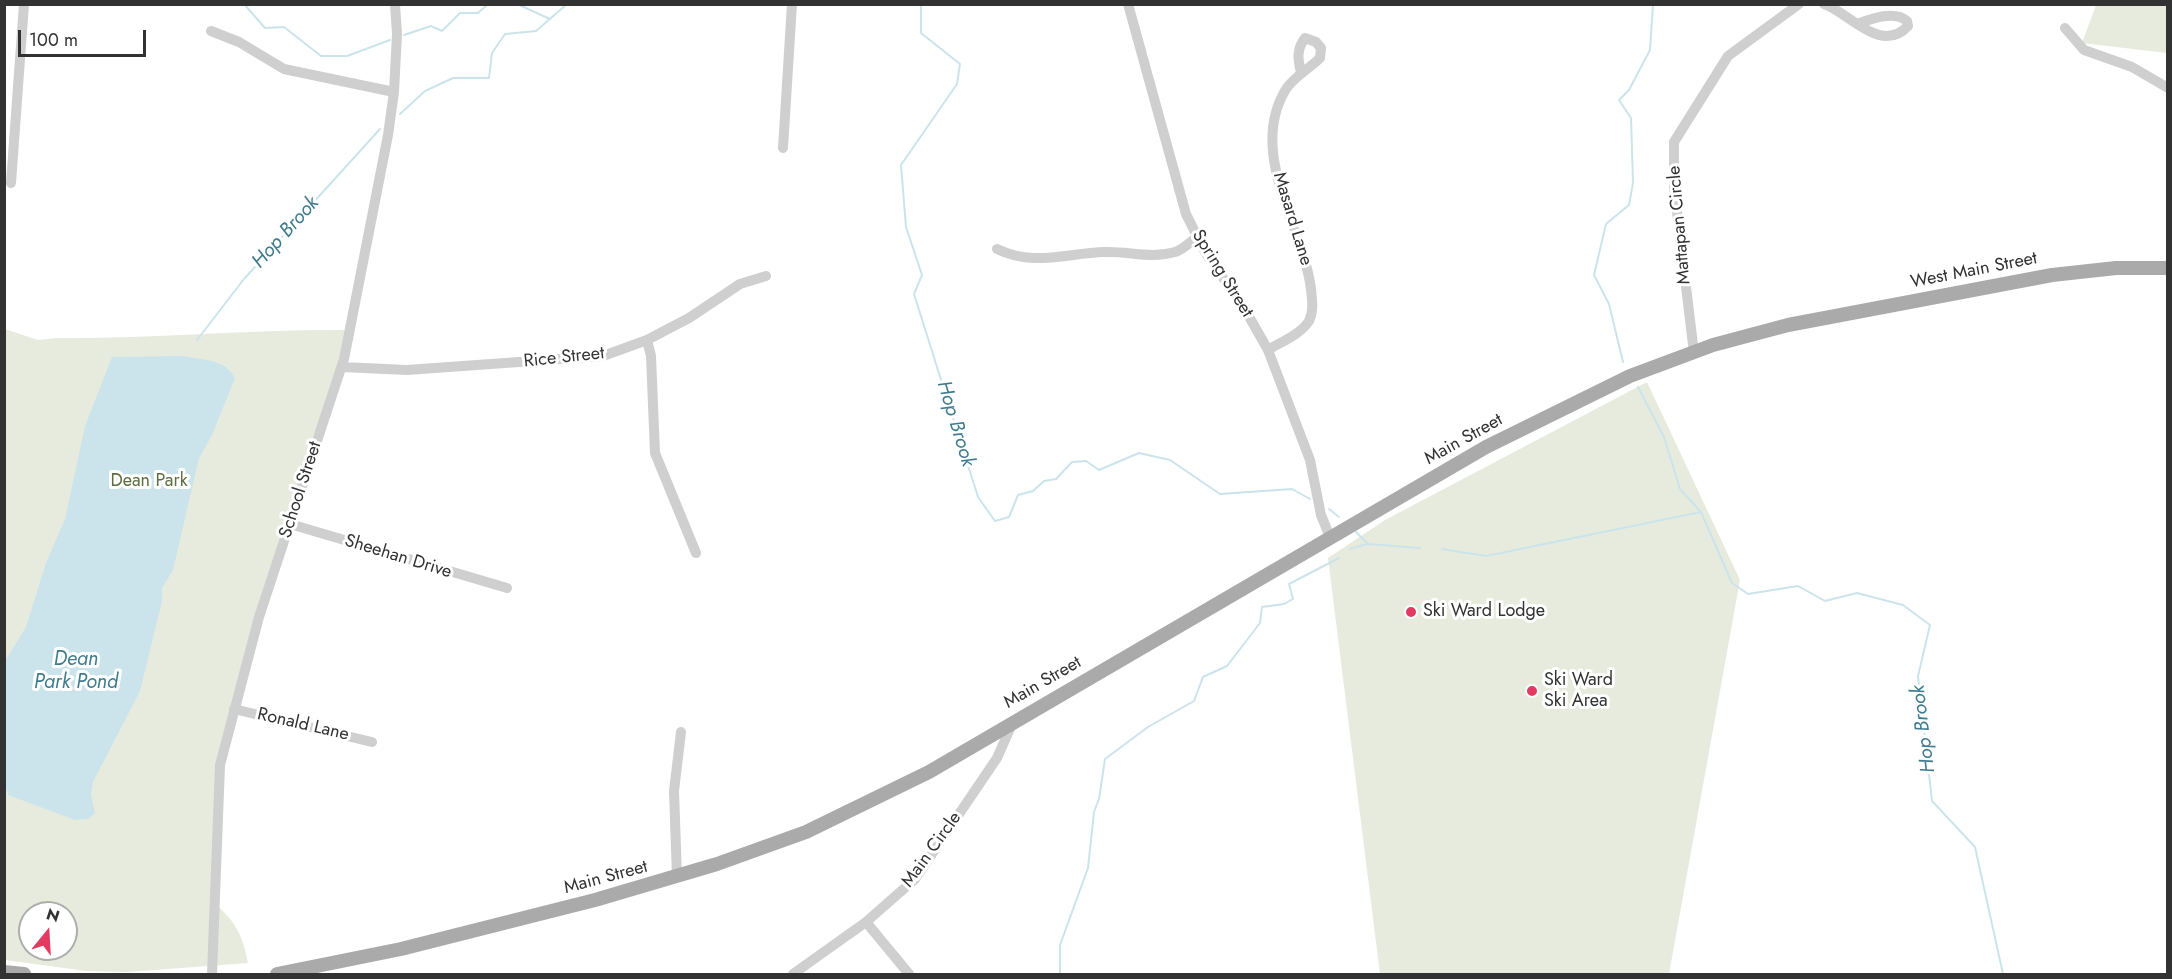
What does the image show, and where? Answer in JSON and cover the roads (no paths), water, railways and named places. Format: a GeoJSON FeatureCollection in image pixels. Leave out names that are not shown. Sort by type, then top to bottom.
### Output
{"type":"FeatureCollection","features":[{"type":"Feature","properties":{"kind":"main road","name":"West Main Street"},"geometry":{"type":"LineString","coordinates":[[1788,325],[2064,273],[2116,268],[2168,268]]}},
{"type":"Feature","properties":{"kind":"main road","name":"Main Street"},"geometry":{"type":"LineString","coordinates":[[277,975],[400,949],[677,877],[806,832],[881,797],[1330,537],[1536,422],[1630,376],[1694,353],[1788,325]]}},
{"type":"Feature","properties":{"kind":"main road"},"geometry":{"type":"LineString","coordinates":[[4,972],[24,975]]}},
{"type":"Feature","properties":{"kind":"street"},"geometry":{"type":"LineString","coordinates":[[11,183],[24,4]]}},
{"type":"Feature","properties":{"kind":"street","name":"School Street"},"geometry":{"type":"LineString","coordinates":[[212,975],[218,782],[234,709],[259,617],[342,367],[367,248],[393,92],[397,34],[395,4]]}},
{"type":"Feature","properties":{"kind":"street"},"geometry":{"type":"LineString","coordinates":[[783,148],[792,4]]}},
{"type":"Feature","properties":{"kind":"street","name":"Spring Street"},"geometry":{"type":"LineString","coordinates":[[1128,4],[1180,197],[1197,237],[1268,350],[1310,460],[1321,515],[1330,537]]}},
{"type":"Feature","properties":{"kind":"street","name":"Mattapan Circle"},"geometry":{"type":"LineString","coordinates":[[1694,353],[1674,187],[1674,142],[1728,56],[1799,4]]}},
{"type":"Feature","properties":{"kind":"street"},"geometry":{"type":"LineString","coordinates":[[1824,4],[1857,24]]}},
{"type":"Feature","properties":{"kind":"street"},"geometry":{"type":"LineString","coordinates":[[2065,28],[2084,50],[2132,68],[2168,88]]}},
{"type":"Feature","properties":{"kind":"street"},"geometry":{"type":"LineString","coordinates":[[211,31],[239,42],[284,69],[393,92]]}},
{"type":"Feature","properties":{"kind":"street","name":"Masard Lane"},"geometry":{"type":"LineString","coordinates":[[1268,350],[1302,329],[1312,313],[1310,281],[1278,175],[1273,142],[1278,110],[1287,89],[1301,73]]}},
{"type":"Feature","properties":{"kind":"street"},"geometry":{"type":"LineString","coordinates":[[997,249],[1017,258],[1034,259],[1107,252],[1162,255],[1181,250],[1197,237]]}},
{"type":"Feature","properties":{"kind":"street","name":"Rice Street"},"geometry":{"type":"LineString","coordinates":[[342,367],[407,370],[590,358],[615,353],[690,318],[740,284],[766,276]]}},
{"type":"Feature","properties":{"kind":"street"},"geometry":{"type":"LineString","coordinates":[[647,340],[651,356],[655,453],[696,553]]}},
{"type":"Feature","properties":{"kind":"street","name":"Sheehan Drive"},"geometry":{"type":"LineString","coordinates":[[290,524],[507,588]]}},
{"type":"Feature","properties":{"kind":"street","name":"Ronald Lane"},"geometry":{"type":"LineString","coordinates":[[234,709],[372,742]]}},
{"type":"Feature","properties":{"kind":"street","name":"Main Circle"},"geometry":{"type":"LineString","coordinates":[[793,975],[866,922],[915,879],[997,758],[1013,722]]}},
{"type":"Feature","properties":{"kind":"street"},"geometry":{"type":"LineString","coordinates":[[677,877],[674,791],[681,732]]}},
{"type":"Feature","properties":{"kind":"street"},"geometry":{"type":"LineString","coordinates":[[866,922],[909,975]]}},
{"type":"Feature","properties":{"kind":"water","name":"Dean Park Pond"},"geometry":{"type":"Polygon","coordinates":[[[184,356],[219,364],[231,372],[235,378],[212,435],[199,458],[173,570],[162,588],[162,601],[140,691],[93,782],[91,795],[95,813],[88,819],[75,820],[8,795],[4,779],[5,661],[26,627],[46,563],[65,519],[85,426],[112,357],[184,356]]]}},
{"type":"Feature","properties":{"kind":"waterway"},"geometry":{"type":"LineString","coordinates":[[244,4],[265,28],[284,27],[321,56],[347,56],[390,40]]}},
{"type":"Feature","properties":{"kind":"waterway"},"geometry":{"type":"LineString","coordinates":[[404,35],[431,26],[442,31],[460,13],[478,13],[488,4]]}},
{"type":"Feature","properties":{"kind":"waterway"},"geometry":{"type":"LineString","coordinates":[[517,4],[550,19]]}},
{"type":"Feature","properties":{"kind":"waterway","name":"Hop Brook"},"geometry":{"type":"LineString","coordinates":[[400,114],[425,91],[453,78],[489,78],[492,53],[505,34],[536,31],[567,4]]}},
{"type":"Feature","properties":{"kind":"waterway","name":"Hop Brook"},"geometry":{"type":"LineString","coordinates":[[921,4],[921,33],[960,64],[957,84],[901,165],[906,227],[922,275],[914,294],[978,497],[995,521],[1009,517],[1018,495],[1033,491],[1044,481],[1056,479],[1072,462],[1086,461],[1099,470],[1139,453],[1170,460],[1220,494],[1292,489],[1310,499]]}},
{"type":"Feature","properties":{"kind":"waterway"},"geometry":{"type":"LineString","coordinates":[[1623,362],[1609,304],[1594,275],[1606,224],[1629,205],[1633,183],[1631,118],[1619,100],[1629,90],[1650,50],[1653,4]]}},
{"type":"Feature","properties":{"kind":"waterway","name":"Hop Brook"},"geometry":{"type":"LineString","coordinates":[[197,340],[244,279],[380,129]]}},
{"type":"Feature","properties":{"kind":"waterway"},"geometry":{"type":"LineString","coordinates":[[1638,387],[1664,437],[1680,489],[1700,511]]}},
{"type":"Feature","properties":{"kind":"waterway","name":"Hop Brook"},"geometry":{"type":"LineString","coordinates":[[1329,509],[1339,517]]}},
{"type":"Feature","properties":{"kind":"waterway","name":"Hop Brook"},"geometry":{"type":"LineString","coordinates":[[1442,549],[1486,556],[1701,512],[1732,583],[1748,594],[1798,586],[1825,601],[1857,593],[1903,605],[1930,625],[1918,676],[1932,801],[1975,847],[2003,974]]}},
{"type":"Feature","properties":{"kind":"waterway","name":"Hop Brook"},"geometry":{"type":"LineString","coordinates":[[1356,532],[1368,544],[1420,548]]}},
{"type":"Feature","properties":{"kind":"waterway"},"geometry":{"type":"LineString","coordinates":[[1350,549],[1367,544]]}},
{"type":"Feature","properties":{"kind":"waterway"},"geometry":{"type":"LineString","coordinates":[[1060,974],[1060,945],[1088,868],[1094,812],[1099,799],[1105,759],[1148,727],[1194,701],[1203,677],[1227,666],[1260,623],[1262,607],[1284,604],[1293,599],[1289,584],[1339,558]]}},
{"type":"Feature","properties":{"kind":"place","name":"Ski Ward Lodge"},"geometry":{"type":"Point","coordinates":[1411,612]}},
{"type":"Feature","properties":{"kind":"place","name":"Ski Ward Ski Area"},"geometry":{"type":"Point","coordinates":[1532,691]}},
{"type":"Feature","properties":{"kind":"park label","name":"Dean Park"},"geometry":{"type":"Point","coordinates":[149,482]}}]}
